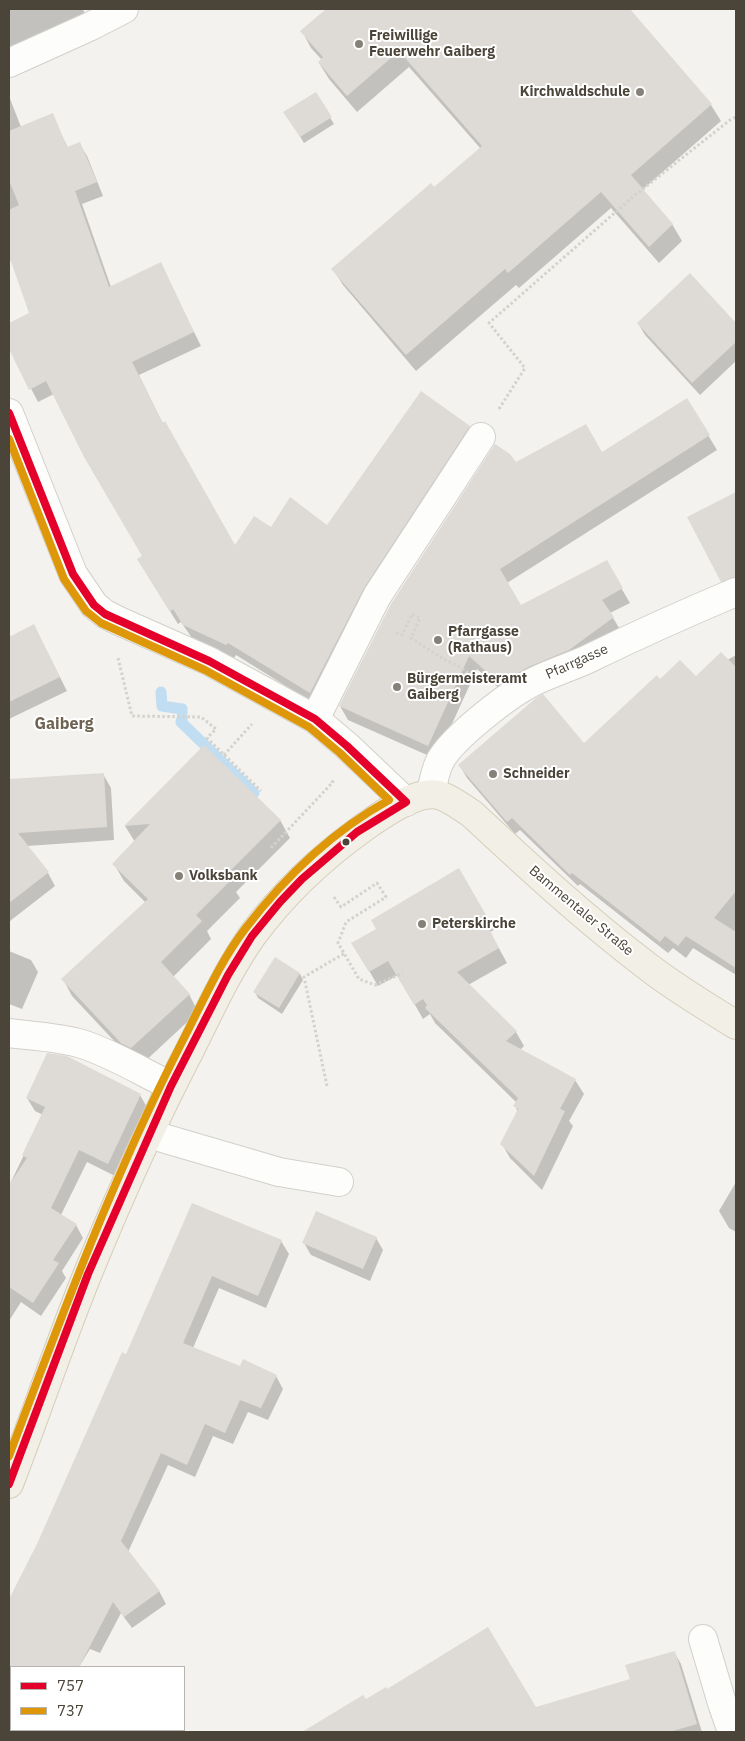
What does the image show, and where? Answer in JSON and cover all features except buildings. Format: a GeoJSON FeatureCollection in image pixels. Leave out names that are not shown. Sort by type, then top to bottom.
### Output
{"type":"FeatureCollection","features":[{"type":"Feature","properties":{"kind":"main road","name":"Bammentaler Straße"},"geometry":{"type":"LineString","coordinates":[[418,798],[440,795],[472,814],[555,890],[641,962],[682,991],[736,1025]]}},
{"type":"Feature","properties":{"kind":"main road"},"geometry":{"type":"LineString","coordinates":[[9,1484],[88,1274],[171,1086],[228,975],[252,936],[280,902],[314,868],[357,832],[418,798]]}},
{"type":"Feature","properties":{"kind":"street"},"geometry":{"type":"LineString","coordinates":[[9,63],[124,9]]}},
{"type":"Feature","properties":{"kind":"street"},"geometry":{"type":"LineString","coordinates":[[9,413],[73,574],[94,605],[105,614],[200,658],[315,719],[347,746],[418,798]]}},
{"type":"Feature","properties":{"kind":"street"},"geometry":{"type":"LineString","coordinates":[[315,719],[377,596],[481,437]]}},
{"type":"Feature","properties":{"kind":"street","name":"Pfarrgasse"},"geometry":{"type":"LineString","coordinates":[[418,798],[441,760],[457,740],[516,692],[533,682],[736,592]]}},
{"type":"Feature","properties":{"kind":"street"},"geometry":{"type":"LineString","coordinates":[[9,1034],[59,1039],[83,1045],[171,1086]]}},
{"type":"Feature","properties":{"kind":"street"},"geometry":{"type":"LineString","coordinates":[[149,1134],[279,1172],[339,1182]]}},
{"type":"Feature","properties":{"kind":"street"},"geometry":{"type":"LineString","coordinates":[[703,1639],[732,1732]]}},
{"type":"Feature","properties":{"kind":"path"},"geometry":{"type":"LineString","coordinates":[[502,404],[525,368],[489,323],[634,196],[736,117]]}},
{"type":"Feature","properties":{"kind":"path"},"geometry":{"type":"LineString","coordinates":[[392,631],[402,635],[412,614],[420,618],[411,638],[463,669]]}},
{"type":"Feature","properties":{"kind":"path"},"geometry":{"type":"LineString","coordinates":[[117,657],[132,716],[201,717],[216,729],[207,738],[261,791]]}},
{"type":"Feature","properties":{"kind":"path"},"geometry":{"type":"LineString","coordinates":[[224,755],[276,697]]}},
{"type":"Feature","properties":{"kind":"path"},"geometry":{"type":"LineString","coordinates":[[272,848],[333,782],[329,778]]}},
{"type":"Feature","properties":{"kind":"path"},"geometry":{"type":"LineString","coordinates":[[348,902],[377,883],[386,897],[346,922],[338,943],[360,979],[375,985],[403,973]]}},
{"type":"Feature","properties":{"kind":"path"},"geometry":{"type":"LineString","coordinates":[[327,1086],[304,977],[345,953]]}},
{"type":"Feature","properties":{"kind":"waterway"},"geometry":{"type":"LineString","coordinates":[[161,692],[162,706],[182,709],[182,713]]}},
{"type":"Feature","properties":{"kind":"waterway"},"geometry":{"type":"LineString","coordinates":[[182,719],[181,722],[254,793]]}},
{"type":"Feature","properties":{"kind":"transit line","name":"757"},"geometry":{"type":"LineString","coordinates":[[9,413],[73,574],[94,605],[105,614],[209,661],[315,719],[347,746],[406,802]]}},
{"type":"Feature","properties":{"kind":"transit line","name":"737"},"geometry":{"type":"LineString","coordinates":[[9,439],[64,579],[86,611],[101,623],[205,670],[309,727],[340,753],[389,800],[348,826],[293,874],[260,910],[227,956],[156,1094],[110,1196],[9,1456]]}},
{"type":"Feature","properties":{"kind":"transit line","name":"757"},"geometry":{"type":"LineString","coordinates":[[9,1484],[88,1274],[171,1086],[228,975],[252,936],[302,879],[357,832],[406,802]]}},
{"type":"Feature","properties":{"kind":"place","name":"Freiwillige Feuerwehr Gaiberg"},"geometry":{"type":"Point","coordinates":[359,44]}},
{"type":"Feature","properties":{"kind":"place","name":"Kirchwaldschule"},"geometry":{"type":"Point","coordinates":[640,92]}},
{"type":"Feature","properties":{"kind":"place","name":"Pfarrgasse (Rathaus)"},"geometry":{"type":"Point","coordinates":[438,640]}},
{"type":"Feature","properties":{"kind":"place","name":"Bürgermeisteramt Gaiberg"},"geometry":{"type":"Point","coordinates":[397,687]}},
{"type":"Feature","properties":{"kind":"place","name":"Schneider"},"geometry":{"type":"Point","coordinates":[493,774]}},
{"type":"Feature","properties":{"kind":"place","name":"Volksbank"},"geometry":{"type":"Point","coordinates":[179,876]}},
{"type":"Feature","properties":{"kind":"place","name":"Peterskirche"},"geometry":{"type":"Point","coordinates":[422,924]}},
{"type":"Feature","properties":{"kind":"district","name":"Gaiberg"},"geometry":{"type":"Point","coordinates":[64,724]}}]}
